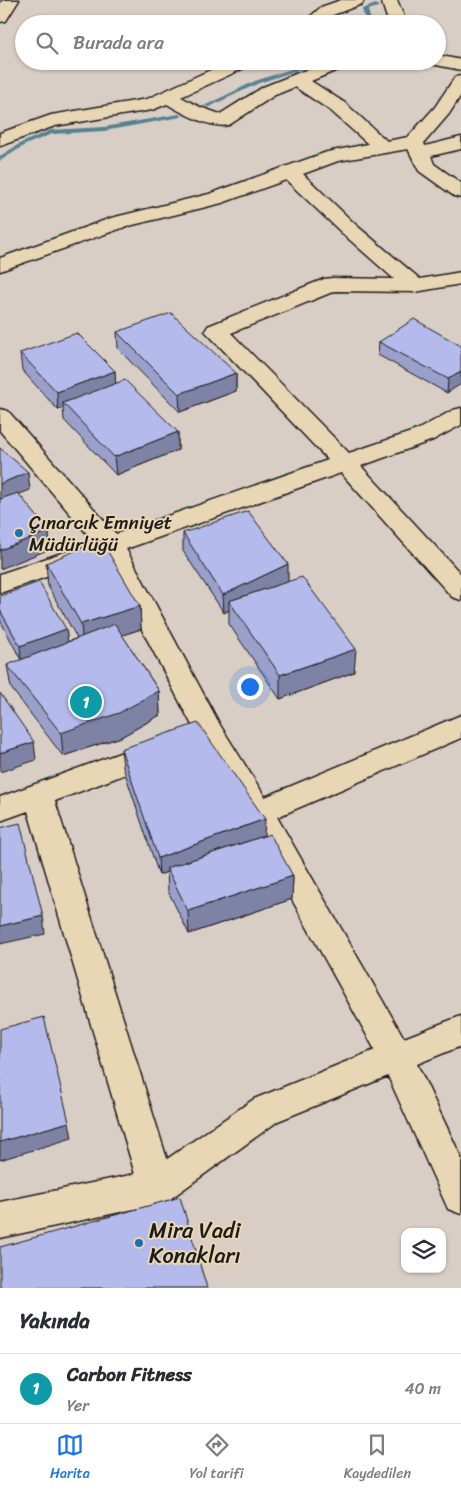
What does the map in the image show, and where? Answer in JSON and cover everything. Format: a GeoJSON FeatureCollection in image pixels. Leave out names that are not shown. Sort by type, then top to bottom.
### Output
{"type":"FeatureCollection","features":[{"type":"Feature","properties":{"kind":"street"},"geometry":{"type":"LineString","coordinates":[[0,17],[11,0]]}},
{"type":"Feature","properties":{"kind":"street"},"geometry":{"type":"LineString","coordinates":[[322,15],[327,11],[356,0]]}},
{"type":"Feature","properties":{"kind":"street"},"geometry":{"type":"LineString","coordinates":[[390,0],[395,15]]}},
{"type":"Feature","properties":{"kind":"street"},"geometry":{"type":"LineString","coordinates":[[446,62],[461,65]]}},
{"type":"Feature","properties":{"kind":"street"},"geometry":{"type":"LineString","coordinates":[[0,140],[52,121],[152,104],[225,70]]}},
{"type":"Feature","properties":{"kind":"street"},"geometry":{"type":"LineString","coordinates":[[167,97],[193,111],[222,121],[268,91],[322,70]]}},
{"type":"Feature","properties":{"kind":"street"},"geometry":{"type":"LineString","coordinates":[[297,80],[338,107],[383,147]]}},
{"type":"Feature","properties":{"kind":"street"},"geometry":{"type":"LineString","coordinates":[[417,147],[461,81]]}},
{"type":"Feature","properties":{"kind":"street"},"geometry":{"type":"LineString","coordinates":[[0,265],[118,222],[215,199],[334,156],[383,147],[417,147],[461,143]]}},
{"type":"Feature","properties":{"kind":"street"},"geometry":{"type":"LineString","coordinates":[[417,147],[426,167],[461,192]]}},
{"type":"Feature","properties":{"kind":"street"},"geometry":{"type":"LineString","coordinates":[[289,172],[349,229],[415,286]]}},
{"type":"Feature","properties":{"kind":"street"},"geometry":{"type":"LineString","coordinates":[[461,278],[415,286],[332,284],[216,331],[345,463],[461,591]]}},
{"type":"Feature","properties":{"kind":"street"},"geometry":{"type":"LineString","coordinates":[[0,584],[425,434],[461,414]]}},
{"type":"Feature","properties":{"kind":"street"},"geometry":{"type":"LineString","coordinates":[[0,416],[111,545],[209,731],[259,812],[396,1056],[461,1197]]}},
{"type":"Feature","properties":{"kind":"street"},"geometry":{"type":"LineString","coordinates":[[259,812],[461,726]]}},
{"type":"Feature","properties":{"kind":"street"},"geometry":{"type":"LineString","coordinates":[[0,809],[209,731]]}},
{"type":"Feature","properties":{"kind":"street"},"geometry":{"type":"LineString","coordinates":[[38,795],[157,1187]]}},
{"type":"Feature","properties":{"kind":"street"},"geometry":{"type":"LineString","coordinates":[[0,1220],[157,1187],[266,1110],[461,1031]]}},
{"type":"Feature","properties":{"kind":"building"},"geometry":{"type":"Polygon","coordinates":[[[171,313],[236,373],[179,394],[117,332],[171,313]]]}},
{"type":"Feature","properties":{"kind":"building"},"geometry":{"type":"Polygon","coordinates":[[[414,319],[461,346],[461,372],[448,379],[379,342],[414,319]]]}},
{"type":"Feature","properties":{"kind":"building"},"geometry":{"type":"Polygon","coordinates":[[[77,333],[115,371],[57,392],[20,353],[77,333]]]}},
{"type":"Feature","properties":{"kind":"building"},"geometry":{"type":"Polygon","coordinates":[[[125,380],[178,432],[114,457],[63,403],[125,380]]]}},
{"type":"Feature","properties":{"kind":"building"},"geometry":{"type":"Polygon","coordinates":[[[0,448],[28,472],[0,484],[0,448]]]}},
{"type":"Feature","properties":{"kind":"building"},"geometry":{"type":"Polygon","coordinates":[[[18,493],[49,531],[0,550],[0,499],[18,493]]]}},
{"type":"Feature","properties":{"kind":"building"},"geometry":{"type":"Polygon","coordinates":[[[248,511],[288,564],[223,595],[183,533],[248,511]]]}},
{"type":"Feature","properties":{"kind":"building"},"geometry":{"type":"Polygon","coordinates":[[[101,540],[140,606],[81,624],[46,563],[101,540]]]}},
{"type":"Feature","properties":{"kind":"building"},"geometry":{"type":"Polygon","coordinates":[[[302,577],[356,649],[280,675],[229,601],[302,577]]]}},
{"type":"Feature","properties":{"kind":"building"},"geometry":{"type":"Polygon","coordinates":[[[39,582],[66,629],[20,646],[0,610],[0,596],[39,582]]]}},
{"type":"Feature","properties":{"kind":"building"},"geometry":{"type":"Polygon","coordinates":[[[115,624],[159,691],[119,713],[61,733],[7,665],[115,624]]]}},
{"type":"Feature","properties":{"kind":"building"},"geometry":{"type":"Polygon","coordinates":[[[0,693],[34,742],[0,753],[0,693]]]}},
{"type":"Feature","properties":{"kind":"building"},"geometry":{"type":"Polygon","coordinates":[[[198,723],[265,819],[158,858],[121,749],[198,723]]]}},
{"type":"Feature","properties":{"kind":"building"},"geometry":{"type":"Polygon","coordinates":[[[20,823],[43,916],[0,926],[0,828],[20,823]]]}},
{"type":"Feature","properties":{"kind":"building"},"geometry":{"type":"Polygon","coordinates":[[[270,834],[293,876],[188,911],[167,868],[270,834]]]}},
{"type":"Feature","properties":{"kind":"building"},"geometry":{"type":"Polygon","coordinates":[[[44,1017],[69,1122],[0,1142],[0,1029],[44,1017]]]}},
{"type":"Feature","properties":{"kind":"building","name":"Mira Vadi Konakları"},"geometry":{"type":"Polygon","coordinates":[[[180,1197],[207,1288],[0,1288],[0,1247],[180,1197]]]}},
{"type":"Feature","properties":{"kind":"waterway"},"geometry":{"type":"LineString","coordinates":[[367,15],[365,9],[376,6]]}},
{"type":"Feature","properties":{"kind":"waterway"},"geometry":{"type":"LineString","coordinates":[[207,106],[266,78],[291,70]]}},
{"type":"Feature","properties":{"kind":"waterway"},"geometry":{"type":"LineString","coordinates":[[0,159],[23,144],[51,132],[104,129],[179,116]]}},
{"type":"Feature","properties":{"kind":"place","name":"Çınarcık Emniyet Müdürlüğü"},"geometry":{"type":"Point","coordinates":[19,533]}},
{"type":"Feature","properties":{"kind":"place","name":"Carbon Fitness"},"geometry":{"type":"Point","coordinates":[86,702]}},
{"type":"Feature","properties":{"kind":"place","name":"Mira Vadi Konakları"},"geometry":{"type":"Point","coordinates":[139,1243]}}]}
